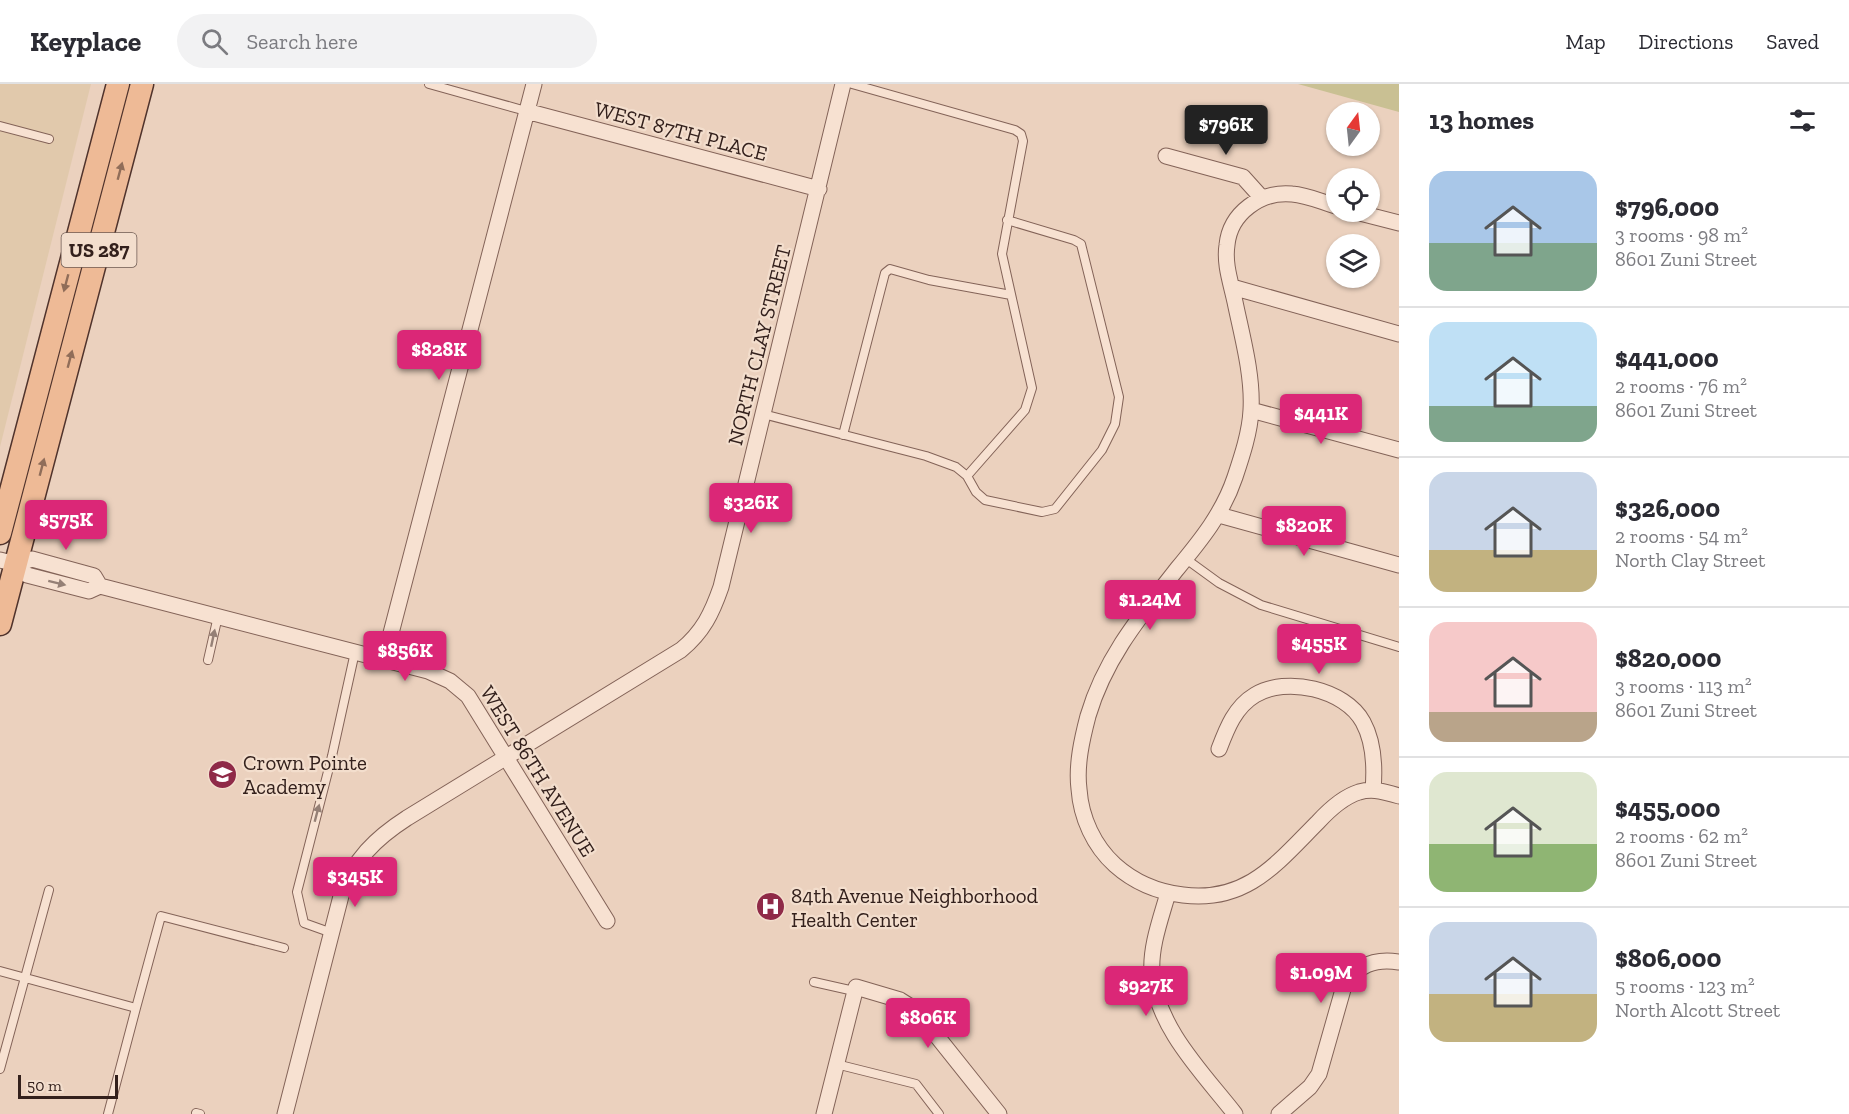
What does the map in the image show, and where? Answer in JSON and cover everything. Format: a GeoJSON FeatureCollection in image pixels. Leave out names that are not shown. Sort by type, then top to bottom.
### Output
{"type":"FeatureCollection","features":[{"type":"Feature","properties":{"kind":"main road","name":"US 287"},"geometry":{"type":"LineString","coordinates":[[0,533],[118,84]]}},
{"type":"Feature","properties":{"kind":"main road","name":"US 287"},"geometry":{"type":"LineString","coordinates":[[0,624],[8,562],[142,84]]}},
{"type":"Feature","properties":{"kind":"street"},"geometry":{"type":"LineString","coordinates":[[384,660],[534,84]]}},
{"type":"Feature","properties":{"kind":"street","name":"NORTH CLAY STREET"},"geometry":{"type":"LineString","coordinates":[[285,1114],[344,886],[366,850],[389,829],[681,650],[701,632],[712,613],[722,587],[843,84]]}},
{"type":"Feature","properties":{"kind":"street","name":"WEST 87TH PLACE"},"geometry":{"type":"LineString","coordinates":[[526,111],[819,189]]}},
{"type":"Feature","properties":{"kind":"street"},"geometry":{"type":"LineString","coordinates":[[1166,156],[1243,177],[1261,197]]}},
{"type":"Feature","properties":{"kind":"street"},"geometry":{"type":"LineString","coordinates":[[1326,203],[1293,194],[1261,197],[1234,224],[1229,237],[1226,262],[1245,352],[1251,410],[1238,468],[1219,515],[1140,617],[1108,665],[1092,702],[1078,764],[1080,804],[1099,847],[1128,875],[1168,893],[1201,896],[1222,894],[1255,881],[1339,803],[1358,792],[1373,790],[1399,796]]}},
{"type":"Feature","properties":{"kind":"street"},"geometry":{"type":"LineString","coordinates":[[1380,219],[1399,224]]}},
{"type":"Feature","properties":{"kind":"street"},"geometry":{"type":"LineString","coordinates":[[1232,287],[1399,334]]}},
{"type":"Feature","properties":{"kind":"street"},"geometry":{"type":"LineString","coordinates":[[1251,410],[1399,450]]}},
{"type":"Feature","properties":{"kind":"street"},"geometry":{"type":"LineString","coordinates":[[1219,515],[1399,565]]}},
{"type":"Feature","properties":{"kind":"street","name":"WEST 86TH AVENUE"},"geometry":{"type":"LineString","coordinates":[[8,562],[27,575],[89,591],[100,586],[444,677],[462,690],[507,757],[607,921]]}},
{"type":"Feature","properties":{"kind":"street"},"geometry":{"type":"LineString","coordinates":[[1219,749],[1232,719],[1254,696],[1266,690],[1289,687],[1312,690],[1343,701],[1363,722],[1371,746],[1373,790]]}},
{"type":"Feature","properties":{"kind":"street"},"geometry":{"type":"LineString","coordinates":[[1168,893],[1153,949],[1152,972],[1155,993],[1168,1025],[1235,1114]]}},
{"type":"Feature","properties":{"kind":"street"},"geometry":{"type":"LineString","coordinates":[[1279,1114],[1310,1087],[1319,1074],[1340,997],[1349,978],[1367,963],[1399,962]]}},
{"type":"Feature","properties":{"kind":"street"},"geometry":{"type":"LineString","coordinates":[[824,1114],[855,989],[900,1000],[916,1010],[999,1114]]}},
{"type":"Feature","properties":{"kind":"lane","name":"WEST 87TH PLACE"},"geometry":{"type":"LineString","coordinates":[[429,84],[526,111]]}},
{"type":"Feature","properties":{"kind":"lane"},"geometry":{"type":"LineString","coordinates":[[852,84],[1015,130],[1021,134],[1023,141],[1002,254],[1032,388],[1031,398],[1025,410],[967,476]]}},
{"type":"Feature","properties":{"kind":"lane"},"geometry":{"type":"LineString","coordinates":[[0,126],[49,139]]}},
{"type":"Feature","properties":{"kind":"lane"},"geometry":{"type":"LineString","coordinates":[[763,414],[926,456],[956,467],[967,476],[976,492],[985,500],[1042,512],[1055,509],[1102,450],[1115,424],[1119,397],[1081,244],[1007,220]]}},
{"type":"Feature","properties":{"kind":"lane"},"geometry":{"type":"LineString","coordinates":[[843,435],[885,273],[890,269],[929,280],[1011,295]]}},
{"type":"Feature","properties":{"kind":"lane"},"geometry":{"type":"LineString","coordinates":[[1186,559],[1219,583],[1261,605],[1399,648]]}},
{"type":"Feature","properties":{"kind":"lane"},"geometry":{"type":"LineString","coordinates":[[208,660],[218,616]]}},
{"type":"Feature","properties":{"kind":"lane"},"geometry":{"type":"LineString","coordinates":[[332,933],[304,923],[297,892],[332,756],[355,652]]}},
{"type":"Feature","properties":{"kind":"lane"},"geometry":{"type":"LineString","coordinates":[[0,1069],[49,890]]}},
{"type":"Feature","properties":{"kind":"lane"},"geometry":{"type":"LineString","coordinates":[[108,1114],[161,916],[284,948]]}},
{"type":"Feature","properties":{"kind":"lane"},"geometry":{"type":"LineString","coordinates":[[0,971],[136,1008]]}},
{"type":"Feature","properties":{"kind":"lane"},"geometry":{"type":"LineString","coordinates":[[814,982],[855,989]]}},
{"type":"Feature","properties":{"kind":"lane"},"geometry":{"type":"LineString","coordinates":[[836,1064],[916,1084],[939,1114]]}},
{"type":"Feature","properties":{"kind":"shaded area"},"geometry":{"type":"Polygon","coordinates":[[[0,84],[91,84],[0,447],[0,84]]]}},
{"type":"Feature","properties":{"kind":"shaded area"},"geometry":{"type":"Polygon","coordinates":[[[1298,84],[1399,84],[1399,112],[1380,107],[1380,102],[1363,102],[1298,84]]]}},
{"type":"Feature","properties":{"kind":"place","name":"Crown Pointe Academy"},"geometry":{"type":"Point","coordinates":[222,774]}},
{"type":"Feature","properties":{"kind":"place","name":"84th Avenue Neighborhood Health Center"},"geometry":{"type":"Point","coordinates":[770,907]}}]}
